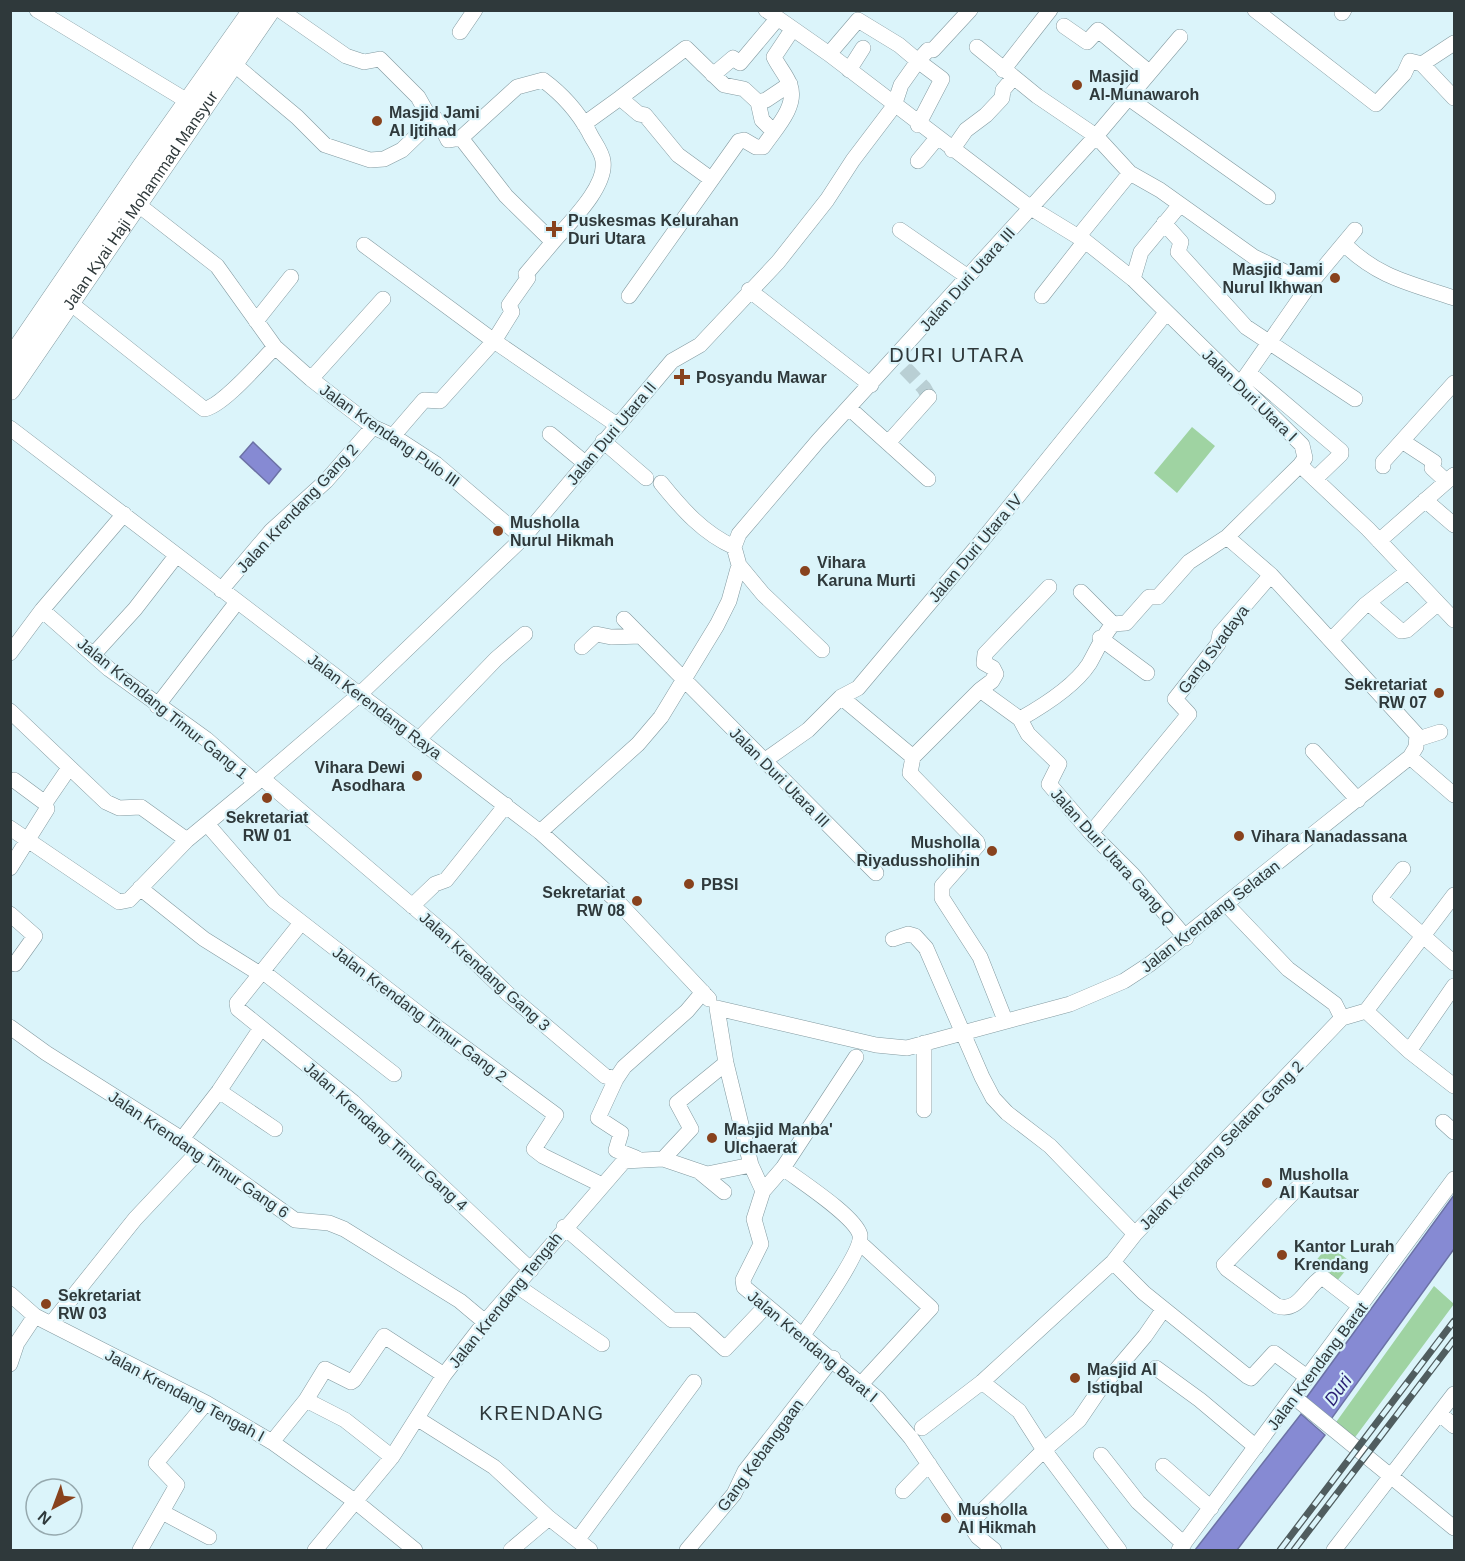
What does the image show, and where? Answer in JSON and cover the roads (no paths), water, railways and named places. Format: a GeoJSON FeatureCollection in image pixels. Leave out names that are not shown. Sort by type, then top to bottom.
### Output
{"type":"FeatureCollection","features":[{"type":"Feature","properties":{"kind":"main road","name":"Jalan Kyai Haji Mohammad Mansyur"},"geometry":{"type":"LineString","coordinates":[[10,360],[71,289],[136,203],[253,10]]}},
{"type":"Feature","properties":{"kind":"main road","name":"Jalan Kyai Haji Mohammad Mansyur"},"geometry":{"type":"LineString","coordinates":[[10,390],[71,289],[195,106],[235,64],[270,10]]}},
{"type":"Feature","properties":{"kind":"street"},"geometry":{"type":"LineString","coordinates":[[37,10],[195,106]]}},
{"type":"Feature","properties":{"kind":"street"},"geometry":{"type":"LineString","coordinates":[[280,10],[346,56],[364,62],[380,58],[417,97],[426,113],[435,118],[448,140],[461,138],[517,87],[540,80],[556,90],[584,124],[603,158],[603,166],[593,193],[526,274],[528,278],[509,305],[512,312],[494,341],[440,400],[424,400],[393,436]]}},
{"type":"Feature","properties":{"kind":"street"},"geometry":{"type":"LineString","coordinates":[[460,32],[476,10]]}},
{"type":"Feature","properties":{"kind":"street","name":"Jalan Duri Utara II"},"geometry":{"type":"LineString","coordinates":[[29,840],[119,902],[129,900],[187,840],[360,694],[523,538],[672,361],[700,345],[778,262],[827,200],[853,160],[894,106],[901,85],[918,61],[928,50],[933,50],[970,10]]}},
{"type":"Feature","properties":{"kind":"street"},"geometry":{"type":"LineString","coordinates":[[952,150],[966,130],[986,115],[1002,98],[1008,74],[1050,10]]}},
{"type":"Feature","properties":{"kind":"street"},"geometry":{"type":"LineString","coordinates":[[1255,10],[1376,104],[1404,74],[1410,61],[1422,64],[1455,98]]}},
{"type":"Feature","properties":{"kind":"street"},"geometry":{"type":"LineString","coordinates":[[713,75],[733,58],[740,63],[772,15]]}},
{"type":"Feature","properties":{"kind":"street","name":"Jalan Duri Utara I"},"geometry":{"type":"LineString","coordinates":[[772,15],[829,54],[894,106],[1031,208],[1082,239],[1133,279],[1166,313],[1245,378],[1302,445],[1305,458],[1300,465],[1227,537],[1189,562],[1158,597],[1149,597],[1126,623],[1113,624],[1101,638],[1089,664],[1081,673],[1046,703],[1020,719]]}},
{"type":"Feature","properties":{"kind":"street"},"geometry":{"type":"LineString","coordinates":[[829,54],[863,16],[942,80],[918,124]]}},
{"type":"Feature","properties":{"kind":"street"},"geometry":{"type":"LineString","coordinates":[[1064,26],[1087,42],[1098,30],[1149,72]]}},
{"type":"Feature","properties":{"kind":"street"},"geometry":{"type":"LineString","coordinates":[[629,296],[739,141],[744,140],[756,147],[763,147],[793,100],[790,84],[774,57],[792,30]]}},
{"type":"Feature","properties":{"kind":"street","name":"Jalan Duri Utara III"},"geometry":{"type":"LineString","coordinates":[[734,547],[739,534],[849,408],[871,385],[900,364],[968,278],[1095,136],[1180,36]]}},
{"type":"Feature","properties":{"kind":"street"},"geometry":{"type":"LineString","coordinates":[[1422,64],[1455,43]]}},
{"type":"Feature","properties":{"kind":"street"},"geometry":{"type":"LineString","coordinates":[[976,47],[1008,74],[1095,136],[1130,173],[1160,190],[1179,206],[1266,264],[1310,284]]}},
{"type":"Feature","properties":{"kind":"street"},"geometry":{"type":"LineString","coordinates":[[584,124],[686,48],[699,57],[724,85],[744,89],[758,102],[762,120],[773,131]]}},
{"type":"Feature","properties":{"kind":"street"},"geometry":{"type":"LineString","coordinates":[[849,70],[863,48]]}},
{"type":"Feature","properties":{"kind":"street"},"geometry":{"type":"LineString","coordinates":[[235,64],[297,117],[325,145],[370,160],[384,159],[402,150],[435,118]]}},
{"type":"Feature","properties":{"kind":"street"},"geometry":{"type":"LineString","coordinates":[[758,102],[766,100],[790,84]]}},
{"type":"Feature","properties":{"kind":"street"},"geometry":{"type":"LineString","coordinates":[[1127,97],[1268,197]]}},
{"type":"Feature","properties":{"kind":"street"},"geometry":{"type":"LineString","coordinates":[[620,98],[639,114],[645,115],[678,155],[711,179]]}},
{"type":"Feature","properties":{"kind":"street"},"geometry":{"type":"LineString","coordinates":[[461,138],[507,196],[553,242]]}},
{"type":"Feature","properties":{"kind":"street"},"geometry":{"type":"LineString","coordinates":[[918,161],[937,138]]}},
{"type":"Feature","properties":{"kind":"street"},"geometry":{"type":"LineString","coordinates":[[1042,296],[1130,173]]}},
{"type":"Feature","properties":{"kind":"street","name":"Jalan Krendang Pulo III"},"geometry":{"type":"LineString","coordinates":[[136,203],[217,266],[275,347],[310,379],[373,427],[393,436],[436,464],[523,538]]}},
{"type":"Feature","properties":{"kind":"street"},"geometry":{"type":"LineString","coordinates":[[1133,279],[1141,252],[1179,206]]}},
{"type":"Feature","properties":{"kind":"street"},"geometry":{"type":"LineString","coordinates":[[1164,224],[1181,242],[1177,252],[1246,327],[1355,399]]}},
{"type":"Feature","properties":{"kind":"street"},"geometry":{"type":"LineString","coordinates":[[900,230],[968,278]]}},
{"type":"Feature","properties":{"kind":"street"},"geometry":{"type":"LineString","coordinates":[[1315,479],[1341,454],[1341,451],[1245,378],[1310,284],[1355,230]]}},
{"type":"Feature","properties":{"kind":"street"},"geometry":{"type":"LineString","coordinates":[[1344,244],[1373,269],[1388,277],[1455,298]]}},
{"type":"Feature","properties":{"kind":"street"},"geometry":{"type":"LineString","coordinates":[[364,245],[494,341],[617,425]]}},
{"type":"Feature","properties":{"kind":"street"},"geometry":{"type":"LineString","coordinates":[[256,321],[291,277]]}},
{"type":"Feature","properties":{"kind":"street"},"geometry":{"type":"LineString","coordinates":[[71,289],[204,409],[210,408],[227,394],[275,347]]}},
{"type":"Feature","properties":{"kind":"street"},"geometry":{"type":"LineString","coordinates":[[750,290],[871,385]]}},
{"type":"Feature","properties":{"kind":"street"},"geometry":{"type":"LineString","coordinates":[[310,379],[383,299]]}},
{"type":"Feature","properties":{"kind":"street","name":"Jalan Duri Utara IV"},"geometry":{"type":"LineString","coordinates":[[764,761],[808,730],[841,697],[858,688],[980,543],[1166,313]]}},
{"type":"Feature","properties":{"kind":"street"},"geometry":{"type":"LineString","coordinates":[[1383,466],[1383,462],[1455,383]]}},
{"type":"Feature","properties":{"kind":"street"},"geometry":{"type":"LineString","coordinates":[[888,443],[929,397]]}},
{"type":"Feature","properties":{"kind":"street"},"geometry":{"type":"LineString","coordinates":[[849,408],[928,479]]}},
{"type":"Feature","properties":{"kind":"street","name":"Jalan Krendang Gang 2"},"geometry":{"type":"LineString","coordinates":[[221,590],[271,531],[326,481],[373,427]]}},
{"type":"Feature","properties":{"kind":"street","name":"Jalan Kerendang Raya"},"geometry":{"type":"LineString","coordinates":[[10,428],[540,832],[618,902],[717,1008]]}},
{"type":"Feature","properties":{"kind":"street"},"geometry":{"type":"LineString","coordinates":[[550,434],[585,463]]}},
{"type":"Feature","properties":{"kind":"street"},"geometry":{"type":"LineString","coordinates":[[603,441],[646,478]]}},
{"type":"Feature","properties":{"kind":"street"},"geometry":{"type":"LineString","coordinates":[[1379,541],[1450,478],[1432,468],[1434,462],[1402,441]]}},
{"type":"Feature","properties":{"kind":"street"},"geometry":{"type":"LineString","coordinates":[[1300,465],[1379,541],[1437,604],[1455,620]]}},
{"type":"Feature","properties":{"kind":"street"},"geometry":{"type":"LineString","coordinates":[[661,483],[683,510],[713,538],[734,547],[739,565],[763,594],[822,650]]}},
{"type":"Feature","properties":{"kind":"street"},"geometry":{"type":"LineString","coordinates":[[1425,500],[1455,525]]}},
{"type":"Feature","properties":{"kind":"street"},"geometry":{"type":"LineString","coordinates":[[10,653],[42,610],[124,514]]}},
{"type":"Feature","properties":{"kind":"street"},"geometry":{"type":"LineString","coordinates":[[1227,537],[1271,575],[1417,735],[1418,739],[1410,757],[1455,795]]}},
{"type":"Feature","properties":{"kind":"street"},"geometry":{"type":"LineString","coordinates":[[93,655],[135,609],[176,556]]}},
{"type":"Feature","properties":{"kind":"street"},"geometry":{"type":"LineString","coordinates":[[540,832],[638,744],[661,717],[721,617],[739,565]]}},
{"type":"Feature","properties":{"kind":"street"},"geometry":{"type":"LineString","coordinates":[[1331,640],[1352,618],[1407,572]]}},
{"type":"Feature","properties":{"kind":"street","name":"Gang Svadaya"},"geometry":{"type":"LineString","coordinates":[[1091,833],[1189,714],[1175,699],[1218,644],[1220,634],[1271,575]]}},
{"type":"Feature","properties":{"kind":"street"},"geometry":{"type":"LineString","coordinates":[[1005,1020],[980,957],[942,898],[942,886],[978,844],[910,773],[913,757],[980,690],[992,681],[996,674],[993,668],[984,663],[985,654],[1049,587]]}},
{"type":"Feature","properties":{"kind":"street"},"geometry":{"type":"LineString","coordinates":[[1081,592],[1113,624]]}},
{"type":"Feature","properties":{"kind":"street"},"geometry":{"type":"LineString","coordinates":[[157,706],[237,602]]}},
{"type":"Feature","properties":{"kind":"street"},"geometry":{"type":"LineString","coordinates":[[1370,604],[1401,631],[1407,630],[1437,604]]}},
{"type":"Feature","properties":{"kind":"street","name":"Jalan Krendang Timur Gang 1"},"geometry":{"type":"LineString","coordinates":[[42,610],[93,655],[157,706],[201,736],[259,781]]}},
{"type":"Feature","properties":{"kind":"street","name":"Jalan Duri Utara III"},"geometry":{"type":"LineString","coordinates":[[624,619],[876,873]]}},
{"type":"Feature","properties":{"kind":"street"},"geometry":{"type":"LineString","coordinates":[[418,740],[496,659],[525,634]]}},
{"type":"Feature","properties":{"kind":"street"},"geometry":{"type":"LineString","coordinates":[[582,647],[596,634],[611,637],[641,636]]}},
{"type":"Feature","properties":{"kind":"street"},"geometry":{"type":"LineString","coordinates":[[1101,638],[1147,673]]}},
{"type":"Feature","properties":{"kind":"street","name":"Jalan Duri Utara Gang Q"},"geometry":{"type":"LineString","coordinates":[[980,690],[1020,719],[1028,734],[1059,765],[1050,784],[1091,833],[1133,875],[1186,938]]}},
{"type":"Feature","properties":{"kind":"street"},"geometry":{"type":"LineString","coordinates":[[841,697],[913,757]]}},
{"type":"Feature","properties":{"kind":"street"},"geometry":{"type":"LineString","coordinates":[[10,711],[111,806],[119,808],[138,806],[187,840]]}},
{"type":"Feature","properties":{"kind":"street"},"geometry":{"type":"LineString","coordinates":[[1418,739],[1440,732]]}},
{"type":"Feature","properties":{"kind":"street"},"geometry":{"type":"LineString","coordinates":[[1313,751],[1358,800]]}},
{"type":"Feature","properties":{"kind":"street","name":"Jalan Krendang Selatan"},"geometry":{"type":"LineString","coordinates":[[717,1008],[890,1047],[907,1048],[1070,1004],[1124,981],[1186,938],[1410,757]]}},
{"type":"Feature","properties":{"kind":"street"},"geometry":{"type":"LineString","coordinates":[[45,803],[69,768]]}},
{"type":"Feature","properties":{"kind":"street"},"geometry":{"type":"LineString","coordinates":[[10,868],[48,809],[45,803],[14,780]]}},
{"type":"Feature","properties":{"kind":"street","name":"Jalan Krendang Gang 3"},"geometry":{"type":"LineString","coordinates":[[259,781],[412,906],[524,1008],[605,1076],[616,1079]]}},
{"type":"Feature","properties":{"kind":"street"},"geometry":{"type":"LineString","coordinates":[[412,906],[435,884],[446,880],[506,805]]}},
{"type":"Feature","properties":{"kind":"street","name":"Jalan Krendang Timur Gang 2"},"geometry":{"type":"LineString","coordinates":[[207,824],[274,901],[556,1115],[534,1149],[543,1156],[602,1185]]}},
{"type":"Feature","properties":{"kind":"street"},"geometry":{"type":"LineString","coordinates":[[10,828],[29,840]]}},
{"type":"Feature","properties":{"kind":"street"},"geometry":{"type":"LineString","coordinates":[[1404,869],[1379,896],[1455,963]]}},
{"type":"Feature","properties":{"kind":"street"},"geometry":{"type":"LineString","coordinates":[[140,888],[204,939],[261,973],[394,1074]]}},
{"type":"Feature","properties":{"kind":"street"},"geometry":{"type":"LineString","coordinates":[[1455,896],[1366,1011],[1409,1051],[1455,1086]]}},
{"type":"Feature","properties":{"kind":"street"},"geometry":{"type":"LineString","coordinates":[[1226,904],[1288,969],[1335,1004],[1342,1018]]}},
{"type":"Feature","properties":{"kind":"street"},"geometry":{"type":"LineString","coordinates":[[10,915],[35,936],[15,964]]}},
{"type":"Feature","properties":{"kind":"street","name":"Jalan Krendang Timur Gang 4"},"geometry":{"type":"LineString","coordinates":[[301,923],[236,1006],[378,1124],[531,1270]]}},
{"type":"Feature","properties":{"kind":"street","name":"Jalan Krendang Selatan Gang 2"},"geometry":{"type":"LineString","coordinates":[[893,939],[909,934],[915,936],[935,962],[962,1032],[993,1098],[1007,1113],[1050,1146],[1135,1234],[1342,1018],[1366,1011]]}},
{"type":"Feature","properties":{"kind":"street"},"geometry":{"type":"LineString","coordinates":[[1409,1051],[1455,986]]}},
{"type":"Feature","properties":{"kind":"street"},"geometry":{"type":"LineString","coordinates":[[703,992],[687,1011],[624,1067],[598,1118],[621,1133],[616,1150],[636,1158],[663,1159],[700,1173],[724,1192]]}},
{"type":"Feature","properties":{"kind":"street"},"geometry":{"type":"LineString","coordinates":[[717,1008],[726,1063],[752,1165],[763,1191],[783,1168],[856,1057]]}},
{"type":"Feature","properties":{"kind":"street","name":"Jalan Krendang Timur Gang 6"},"geometry":{"type":"LineString","coordinates":[[10,1027],[46,1053],[182,1139],[295,1220],[329,1223],[344,1229],[460,1301],[485,1322]]}},
{"type":"Feature","properties":{"kind":"street"},"geometry":{"type":"LineString","coordinates":[[182,1139],[219,1091],[261,1028]]}},
{"type":"Feature","properties":{"kind":"street"},"geometry":{"type":"LineString","coordinates":[[924,1043],[924,1110]]}},
{"type":"Feature","properties":{"kind":"street"},"geometry":{"type":"LineString","coordinates":[[663,1159],[692,1129],[678,1103],[726,1063]]}},
{"type":"Feature","properties":{"kind":"street"},"geometry":{"type":"LineString","coordinates":[[219,1091],[275,1129]]}},
{"type":"Feature","properties":{"kind":"street"},"geometry":{"type":"LineString","coordinates":[[51,1324],[135,1219],[198,1152]]}},
{"type":"Feature","properties":{"kind":"street","name":"Jalan Krendang Tengah"},"geometry":{"type":"LineString","coordinates":[[315,1551],[392,1457],[444,1375],[485,1322],[531,1270],[564,1227],[624,1161],[636,1158]]}},
{"type":"Feature","properties":{"kind":"street"},"geometry":{"type":"LineString","coordinates":[[700,1173],[752,1165]]}},
{"type":"Feature","properties":{"kind":"street"},"geometry":{"type":"LineString","coordinates":[[783,1168],[839,1210],[859,1233],[860,1243],[803,1335]]}},
{"type":"Feature","properties":{"kind":"street"},"geometry":{"type":"LineString","coordinates":[[1307,1178],[1224,1264],[1227,1269],[1277,1306],[1285,1309],[1293,1308],[1322,1277],[1361,1307]]}},
{"type":"Feature","properties":{"kind":"street","name":"Jalan Krendang Barat"},"geometry":{"type":"LineString","coordinates":[[1181,1547],[1256,1447],[1298,1400],[1307,1377],[1455,1179]]}},
{"type":"Feature","properties":{"kind":"street","name":"Jalan Krendang Barat I"},"geometry":{"type":"LineString","coordinates":[[763,1191],[754,1219],[761,1244],[742,1283],[766,1306],[862,1383],[911,1438],[987,1549]]}},
{"type":"Feature","properties":{"kind":"street"},"geometry":{"type":"LineString","coordinates":[[564,1227],[672,1320],[693,1320],[725,1349],[766,1306]]}},
{"type":"Feature","properties":{"kind":"street"},"geometry":{"type":"LineString","coordinates":[[922,1428],[982,1382],[1113,1262],[1135,1234]]}},
{"type":"Feature","properties":{"kind":"street"},"geometry":{"type":"LineString","coordinates":[[860,1243],[931,1308],[862,1383]]}},
{"type":"Feature","properties":{"kind":"street"},"geometry":{"type":"LineString","coordinates":[[1113,1262],[1163,1310],[1247,1376],[1251,1378],[1274,1353],[1307,1377]]}},
{"type":"Feature","properties":{"kind":"street"},"geometry":{"type":"LineString","coordinates":[[517,1286],[602,1344]]}},
{"type":"Feature","properties":{"kind":"street","name":"Jalan Krendang Tengah I"},"geometry":{"type":"LineString","coordinates":[[10,1294],[35,1316],[206,1402],[272,1442],[356,1502],[406,1548]]}},
{"type":"Feature","properties":{"kind":"street"},"geometry":{"type":"LineString","coordinates":[[969,1524],[1044,1450],[1079,1420],[1100,1389],[1145,1336],[1163,1310]]}},
{"type":"Feature","properties":{"kind":"street"},"geometry":{"type":"LineString","coordinates":[[10,1365],[17,1343],[35,1316]]}},
{"type":"Feature","properties":{"kind":"street"},"geometry":{"type":"LineString","coordinates":[[272,1442],[306,1400],[325,1369],[351,1382],[384,1336],[444,1375]]}},
{"type":"Feature","properties":{"kind":"street","name":"Gang Kebanggaan"},"geometry":{"type":"LineString","coordinates":[[687,1551],[734,1494],[744,1473],[832,1358]]}},
{"type":"Feature","properties":{"kind":"street"},"geometry":{"type":"LineString","coordinates":[[1156,1368],[1200,1400],[1256,1447]]}},
{"type":"Feature","properties":{"kind":"street"},"geometry":{"type":"LineString","coordinates":[[578,1539],[694,1382]]}},
{"type":"Feature","properties":{"kind":"street"},"geometry":{"type":"LineString","coordinates":[[982,1382],[1019,1411],[1044,1450],[1119,1551]]}},
{"type":"Feature","properties":{"kind":"street"},"geometry":{"type":"LineString","coordinates":[[1338,1549],[1455,1394]]}},
{"type":"Feature","properties":{"kind":"street"},"geometry":{"type":"LineString","coordinates":[[306,1400],[345,1420],[392,1457]]}},
{"type":"Feature","properties":{"kind":"street"},"geometry":{"type":"LineString","coordinates":[[1298,1400],[1455,1528]]}},
{"type":"Feature","properties":{"kind":"street"},"geometry":{"type":"LineString","coordinates":[[140,1551],[177,1485],[156,1463],[206,1402]]}},
{"type":"Feature","properties":{"kind":"street"},"geometry":{"type":"LineString","coordinates":[[1440,1414],[1455,1426]]}},
{"type":"Feature","properties":{"kind":"street"},"geometry":{"type":"LineString","coordinates":[[418,1419],[494,1467],[549,1518],[578,1539],[590,1551]]}},
{"type":"Feature","properties":{"kind":"street"},"geometry":{"type":"LineString","coordinates":[[1101,1455],[1138,1502],[1181,1547]]}},
{"type":"Feature","properties":{"kind":"street"},"geometry":{"type":"LineString","coordinates":[[903,1491],[929,1464]]}},
{"type":"Feature","properties":{"kind":"street"},"geometry":{"type":"LineString","coordinates":[[1163,1466],[1211,1508]]}},
{"type":"Feature","properties":{"kind":"street"},"geometry":{"type":"LineString","coordinates":[[162,1512],[209,1537]]}},
{"type":"Feature","properties":{"kind":"street"},"geometry":{"type":"LineString","coordinates":[[511,1551],[549,1518]]}},
{"type":"Feature","properties":{"kind":"water"},"geometry":{"type":"Polygon","coordinates":[[[253,442],[281,469],[269,484],[240,457],[253,442]]]}},
{"type":"Feature","properties":{"kind":"water","name":"Duri"},"geometry":{"type":"Polygon","coordinates":[[[1454,1195],[1454,1249],[1329,1422],[1304,1401],[1454,1195]]]}},
{"type":"Feature","properties":{"kind":"water"},"geometry":{"type":"Polygon","coordinates":[[[1301,1414],[1325,1435],[1237,1550],[1195,1550],[1301,1414]]]}},
{"type":"Feature","properties":{"kind":"tunnel"},"geometry":{"type":"LineString","coordinates":[[905,368],[924,388],[929,397]]}},
{"type":"Feature","properties":{"kind":"railway"},"geometry":{"type":"LineString","coordinates":[[1280,1550],[1454,1321]]}},
{"type":"Feature","properties":{"kind":"railway"},"geometry":{"type":"LineString","coordinates":[[1294,1550],[1454,1340]]}},
{"type":"Feature","properties":{"kind":"place","name":"Masjid Al-Munawaroh"},"geometry":{"type":"Point","coordinates":[1077,85]}},
{"type":"Feature","properties":{"kind":"place","name":"Masjid Jami Al Ijtihad"},"geometry":{"type":"Point","coordinates":[377,121]}},
{"type":"Feature","properties":{"kind":"place","name":"Puskesmas Kelurahan Duri Utara"},"geometry":{"type":"Point","coordinates":[554,229]}},
{"type":"Feature","properties":{"kind":"place","name":"Masjid Jami Nurul Ikhwan"},"geometry":{"type":"Point","coordinates":[1335,278]}},
{"type":"Feature","properties":{"kind":"place","name":"Posyandu Mawar"},"geometry":{"type":"Point","coordinates":[682,377]}},
{"type":"Feature","properties":{"kind":"place","name":"Musholla Nurul Hikmah"},"geometry":{"type":"Point","coordinates":[498,531]}},
{"type":"Feature","properties":{"kind":"place","name":"Vihara Karuna Murti"},"geometry":{"type":"Point","coordinates":[805,571]}},
{"type":"Feature","properties":{"kind":"place","name":"Sekretariat RW 07"},"geometry":{"type":"Point","coordinates":[1439,693]}},
{"type":"Feature","properties":{"kind":"place","name":"Vihara Dewi Asodhara"},"geometry":{"type":"Point","coordinates":[417,776]}},
{"type":"Feature","properties":{"kind":"place","name":"Sekretariat RW 01"},"geometry":{"type":"Point","coordinates":[267,798]}},
{"type":"Feature","properties":{"kind":"place","name":"Vihara Nanadassana"},"geometry":{"type":"Point","coordinates":[1239,836]}},
{"type":"Feature","properties":{"kind":"place","name":"Musholla Riyadussholihin"},"geometry":{"type":"Point","coordinates":[992,851]}},
{"type":"Feature","properties":{"kind":"place","name":"PBSI"},"geometry":{"type":"Point","coordinates":[689,884]}},
{"type":"Feature","properties":{"kind":"place","name":"Sekretariat RW 08"},"geometry":{"type":"Point","coordinates":[637,901]}},
{"type":"Feature","properties":{"kind":"place","name":"Masjid Manba' Ulchaerat"},"geometry":{"type":"Point","coordinates":[712,1138]}},
{"type":"Feature","properties":{"kind":"place","name":"Musholla Al Kautsar"},"geometry":{"type":"Point","coordinates":[1267,1183]}},
{"type":"Feature","properties":{"kind":"place","name":"Kantor Lurah Krendang"},"geometry":{"type":"Point","coordinates":[1282,1255]}},
{"type":"Feature","properties":{"kind":"place","name":"Sekretariat RW 03"},"geometry":{"type":"Point","coordinates":[46,1304]}},
{"type":"Feature","properties":{"kind":"place","name":"Masjid Al Istiqbal"},"geometry":{"type":"Point","coordinates":[1075,1378]}},
{"type":"Feature","properties":{"kind":"place","name":"Musholla Al Hikmah"},"geometry":{"type":"Point","coordinates":[946,1518]}},
{"type":"Feature","properties":{"kind":"district","name":"DURI UTARA"},"geometry":{"type":"Point","coordinates":[957,355]}},
{"type":"Feature","properties":{"kind":"district","name":"KRENDANG"},"geometry":{"type":"Point","coordinates":[542,1413]}}]}
